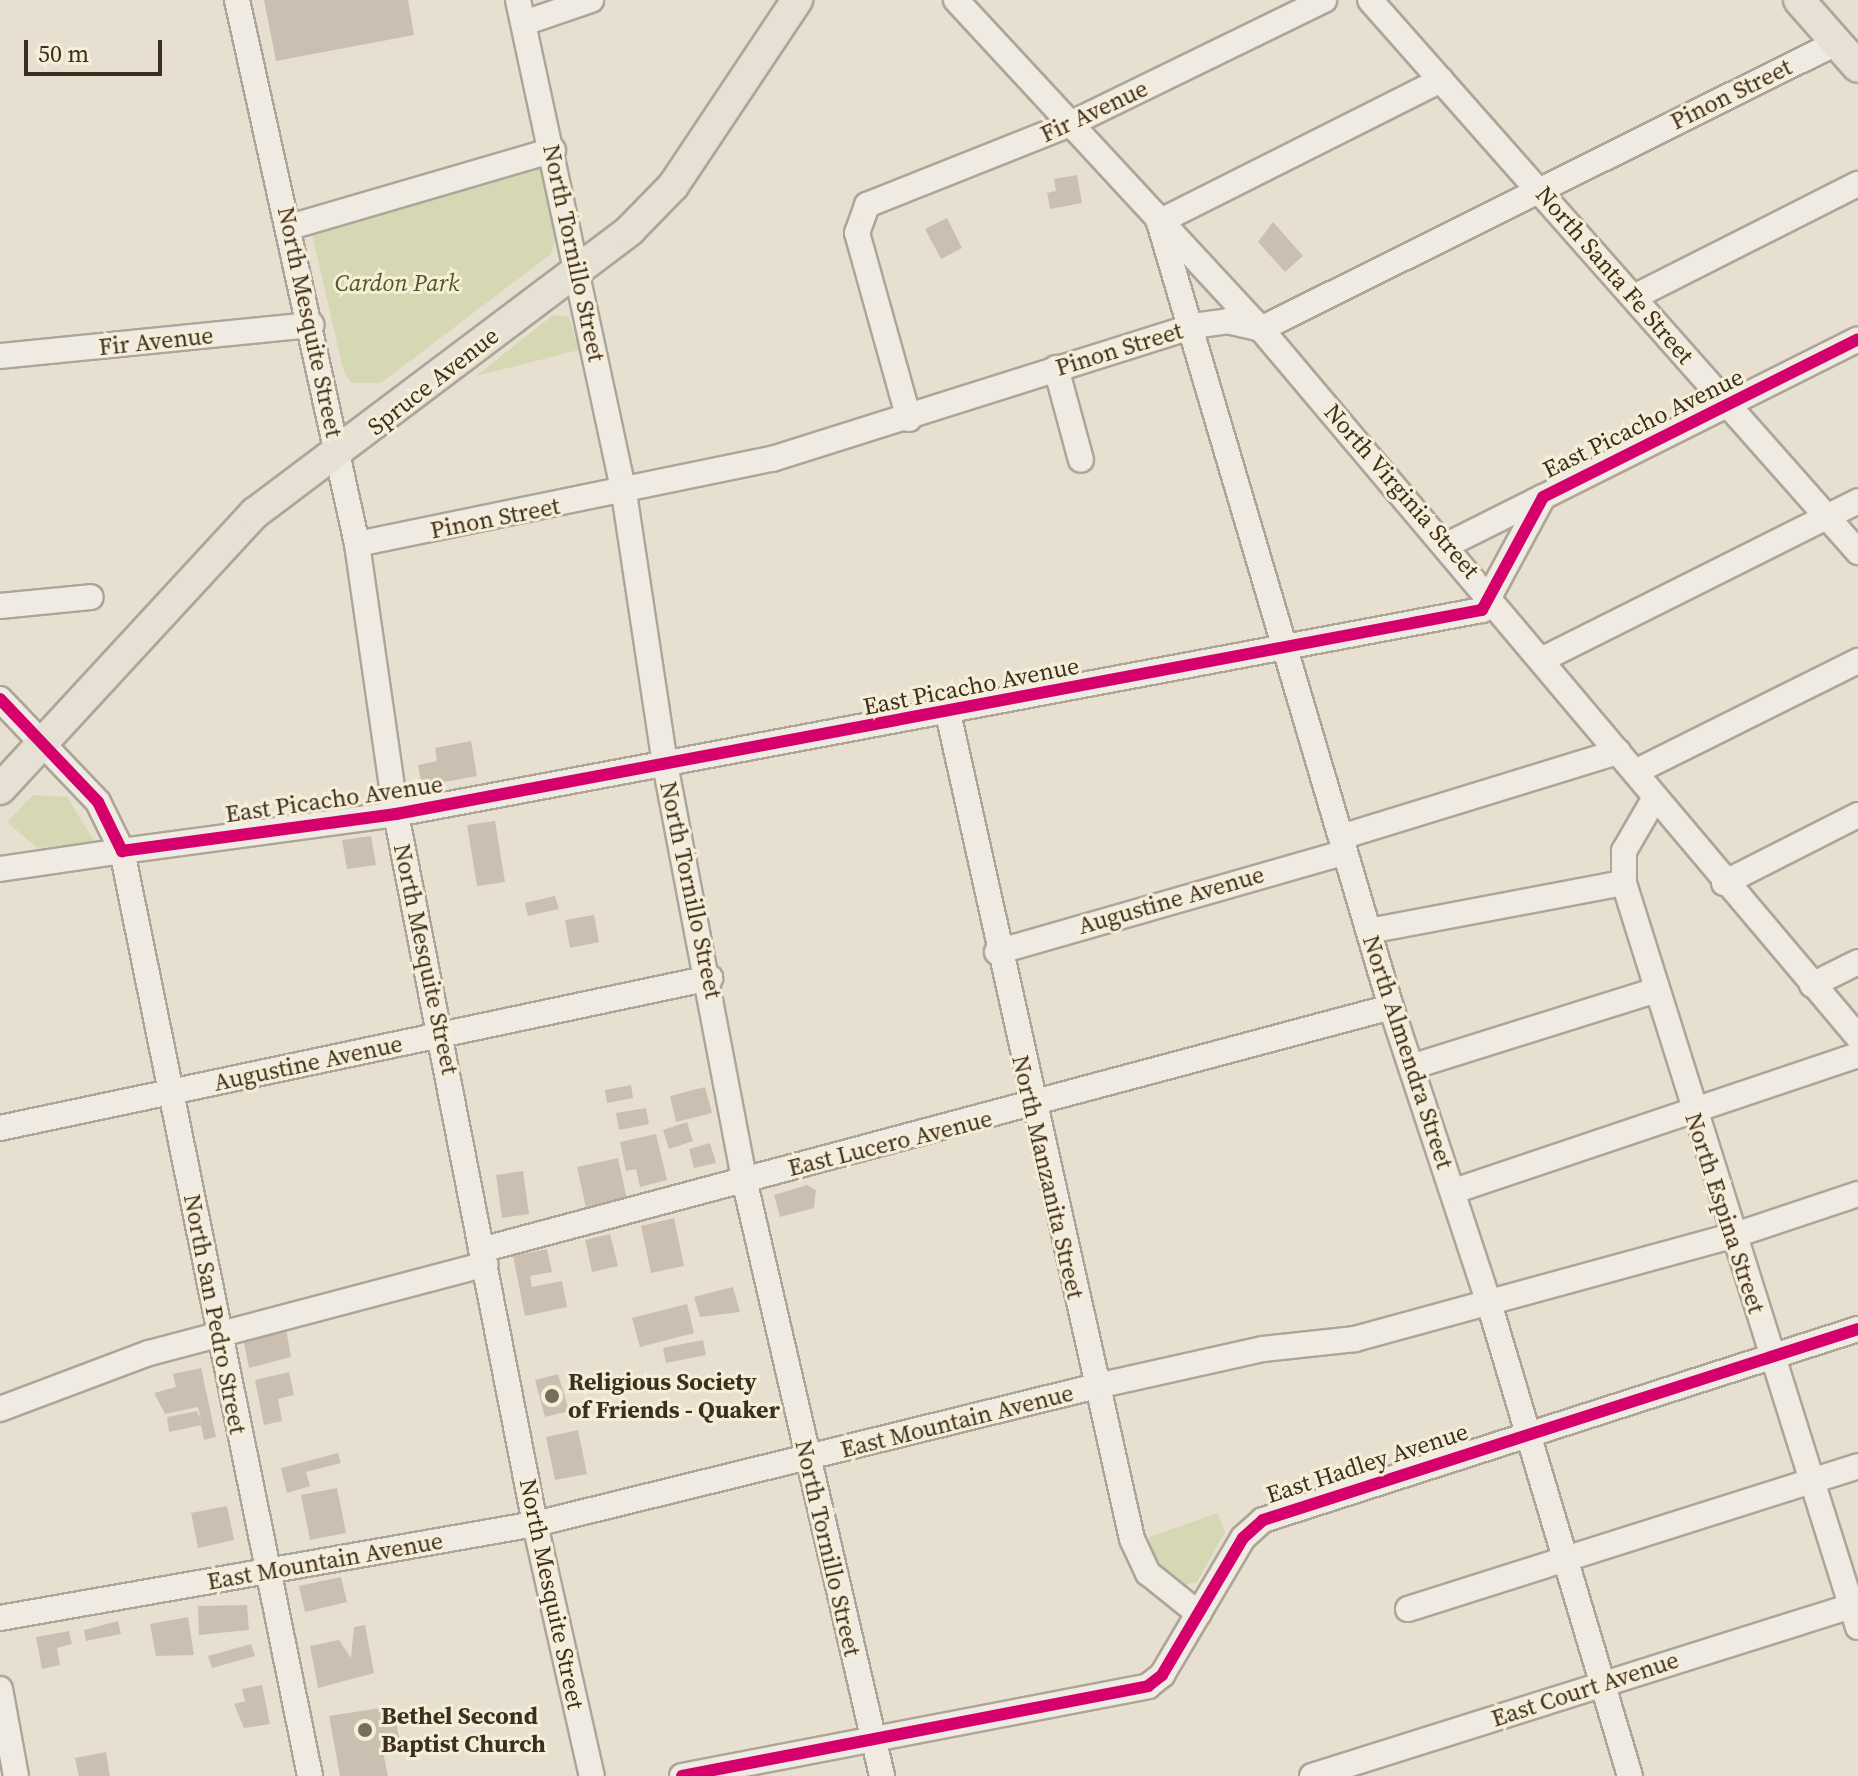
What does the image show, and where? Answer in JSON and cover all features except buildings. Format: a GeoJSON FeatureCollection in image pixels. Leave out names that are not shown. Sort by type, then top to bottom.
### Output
{"type":"FeatureCollection","features":[{"type":"Feature","properties":{"kind":"main road","name":"Spruce Avenue"},"geometry":{"type":"LineString","coordinates":[[45,745],[255,513],[579,268],[673,186],[797,0]]}},
{"type":"Feature","properties":{"kind":"main road"},"geometry":{"type":"LineString","coordinates":[[1799,0],[1858,67]]}},
{"type":"Feature","properties":{"kind":"main road"},"geometry":{"type":"LineString","coordinates":[[0,789],[45,745]]}},
{"type":"Feature","properties":{"kind":"street","name":"North Mesquite Street"},"geometry":{"type":"LineString","coordinates":[[237,0],[290,227],[357,544],[396,814],[443,1034],[535,1524],[592,1776]]}},
{"type":"Feature","properties":{"kind":"street"},"geometry":{"type":"LineString","coordinates":[[521,12],[591,0]]}},
{"type":"Feature","properties":{"kind":"street","name":"North Virginia Street"},"geometry":{"type":"LineString","coordinates":[[956,0],[1068,125],[1261,329],[1494,598],[1635,772],[1653,801],[1858,1037]]}},
{"type":"Feature","properties":{"kind":"street","name":"Fir Avenue"},"geometry":{"type":"LineString","coordinates":[[909,419],[857,233],[860,212],[876,198],[1068,125],[1324,0]]}},
{"type":"Feature","properties":{"kind":"street","name":"North Santa Fe Street"},"geometry":{"type":"LineString","coordinates":[[1370,0],[1858,552]]}},
{"type":"Feature","properties":{"kind":"street","name":"North Tornillo Street"},"geometry":{"type":"LineString","coordinates":[[521,12],[579,268],[624,493],[665,764],[710,978],[744,1179],[806,1460],[882,1776]]}},
{"type":"Feature","properties":{"kind":"street","name":"Pinon Street"},"geometry":{"type":"LineString","coordinates":[[357,544],[624,493],[909,419],[1056,368],[1193,326],[1227,321],[1261,329],[1836,43]]}},
{"type":"Feature","properties":{"kind":"street"},"geometry":{"type":"LineString","coordinates":[[1159,222],[1441,80]]}},
{"type":"Feature","properties":{"kind":"street"},"geometry":{"type":"LineString","coordinates":[[290,227],[553,150]]}},
{"type":"Feature","properties":{"kind":"street"},"geometry":{"type":"LineString","coordinates":[[1634,297],[1858,184]]}},
{"type":"Feature","properties":{"kind":"street","name":"North Almendra Street"},"geometry":{"type":"LineString","coordinates":[[1159,222],[1193,326],[1391,1007],[1489,1303],[1630,1776]]}},
{"type":"Feature","properties":{"kind":"street","name":"Fir Avenue"},"geometry":{"type":"LineString","coordinates":[[0,356],[311,325]]}},
{"type":"Feature","properties":{"kind":"street","name":"East Picacho Avenue"},"geometry":{"type":"LineString","coordinates":[[0,869],[396,814],[948,713],[1482,610],[1494,598],[1543,497],[1858,339]]}},
{"type":"Feature","properties":{"kind":"street"},"geometry":{"type":"LineString","coordinates":[[1056,368],[1081,460]]}},
{"type":"Feature","properties":{"kind":"street"},"geometry":{"type":"LineString","coordinates":[[1447,545],[1543,497]]}},
{"type":"Feature","properties":{"kind":"street"},"geometry":{"type":"LineString","coordinates":[[1543,659],[1858,501]]}},
{"type":"Feature","properties":{"kind":"street"},"geometry":{"type":"LineString","coordinates":[[0,606],[91,597]]}},
{"type":"Feature","properties":{"kind":"street"},"geometry":{"type":"LineString","coordinates":[[1635,772],[1858,661]]}},
{"type":"Feature","properties":{"kind":"street"},"geometry":{"type":"LineString","coordinates":[[0,699],[98,802],[122,851]]}},
{"type":"Feature","properties":{"kind":"street","name":"North Manzanita Street"},"geometry":{"type":"LineString","coordinates":[[948,713],[1032,1107],[1139,1558],[1182,1605],[1199,1614]]}},
{"type":"Feature","properties":{"kind":"street","name":"Augustine Avenue"},"geometry":{"type":"LineString","coordinates":[[997,952],[1343,844],[1618,752]]}},
{"type":"Feature","properties":{"kind":"street","name":"North Espina Street"},"geometry":{"type":"LineString","coordinates":[[1653,801],[1624,851],[1624,883],[1653,991],[1810,1481],[1856,1612]]}},
{"type":"Feature","properties":{"kind":"street"},"geometry":{"type":"LineString","coordinates":[[1724,883],[1858,815]]}},
{"type":"Feature","properties":{"kind":"street","name":"North San Pedro Street"},"geometry":{"type":"LineString","coordinates":[[122,851],[310,1776]]}},
{"type":"Feature","properties":{"kind":"street"},"geometry":{"type":"LineString","coordinates":[[1369,931],[1624,883]]}},
{"type":"Feature","properties":{"kind":"street"},"geometry":{"type":"LineString","coordinates":[[1812,985],[1858,962]]}},
{"type":"Feature","properties":{"kind":"street","name":"Augustine Avenue"},"geometry":{"type":"LineString","coordinates":[[0,1128],[710,978]]}},
{"type":"Feature","properties":{"kind":"street"},"geometry":{"type":"LineString","coordinates":[[1411,1067],[1653,991]]}},
{"type":"Feature","properties":{"kind":"street","name":"East Lucero Avenue"},"geometry":{"type":"LineString","coordinates":[[0,1409],[218,1332],[744,1179],[1032,1107],[1391,1007]]}},
{"type":"Feature","properties":{"kind":"street"},"geometry":{"type":"LineString","coordinates":[[1454,1191],[1693,1114],[1858,1055]]}},
{"type":"Feature","properties":{"kind":"street","name":"East Mountain Avenue"},"geometry":{"type":"LineString","coordinates":[[0,1618],[535,1524],[806,1460],[1097,1386],[1263,1349],[1355,1339],[1732,1236],[1858,1194]]}},
{"type":"Feature","properties":{"kind":"street","name":"East Hadley Avenue"},"geometry":{"type":"LineString","coordinates":[[682,1776],[1148,1686],[1162,1675],[1243,1538],[1263,1520],[1858,1329]]}},
{"type":"Feature","properties":{"kind":"street"},"geometry":{"type":"LineString","coordinates":[[1408,1609],[1858,1466]]}},
{"type":"Feature","properties":{"kind":"street","name":"East Court Avenue"},"geometry":{"type":"LineString","coordinates":[[1312,1776],[1361,1768],[1603,1683],[1856,1612]]}},
{"type":"Feature","properties":{"kind":"street"},"geometry":{"type":"LineString","coordinates":[[0,1689],[16,1776]]}},
{"type":"Feature","properties":{"kind":"green space","name":"Cardon Park"},"geometry":{"type":"Polygon","coordinates":[[[540,169],[556,237],[551,254],[381,383],[351,383],[343,369],[312,234],[540,169]]]}},
{"type":"Feature","properties":{"kind":"green space"},"geometry":{"type":"Polygon","coordinates":[[[553,315],[569,317],[579,350],[476,376],[553,315]]]}},
{"type":"Feature","properties":{"kind":"green space"},"geometry":{"type":"Polygon","coordinates":[[[33,795],[67,797],[95,842],[37,848],[7,822],[33,795]]]}},
{"type":"Feature","properties":{"kind":"green space"},"geometry":{"type":"Polygon","coordinates":[[[1218,1513],[1225,1532],[1197,1582],[1179,1586],[1154,1555],[1149,1537],[1218,1513]]]}},
{"type":"Feature","properties":{"kind":"cycle path"},"geometry":{"type":"LineString","coordinates":[[0,699],[98,802],[122,851],[396,814],[1482,610],[1543,497],[1858,339]]}},
{"type":"Feature","properties":{"kind":"cycle path"},"geometry":{"type":"LineString","coordinates":[[682,1776],[1148,1686],[1162,1675],[1243,1538],[1263,1520],[1858,1329]]}},
{"type":"Feature","properties":{"kind":"place","name":"Religious Society of Friends - Quaker"},"geometry":{"type":"Point","coordinates":[552,1396]}},
{"type":"Feature","properties":{"kind":"place","name":"Bethel Second Baptist Church"},"geometry":{"type":"Point","coordinates":[365,1730]}}]}
